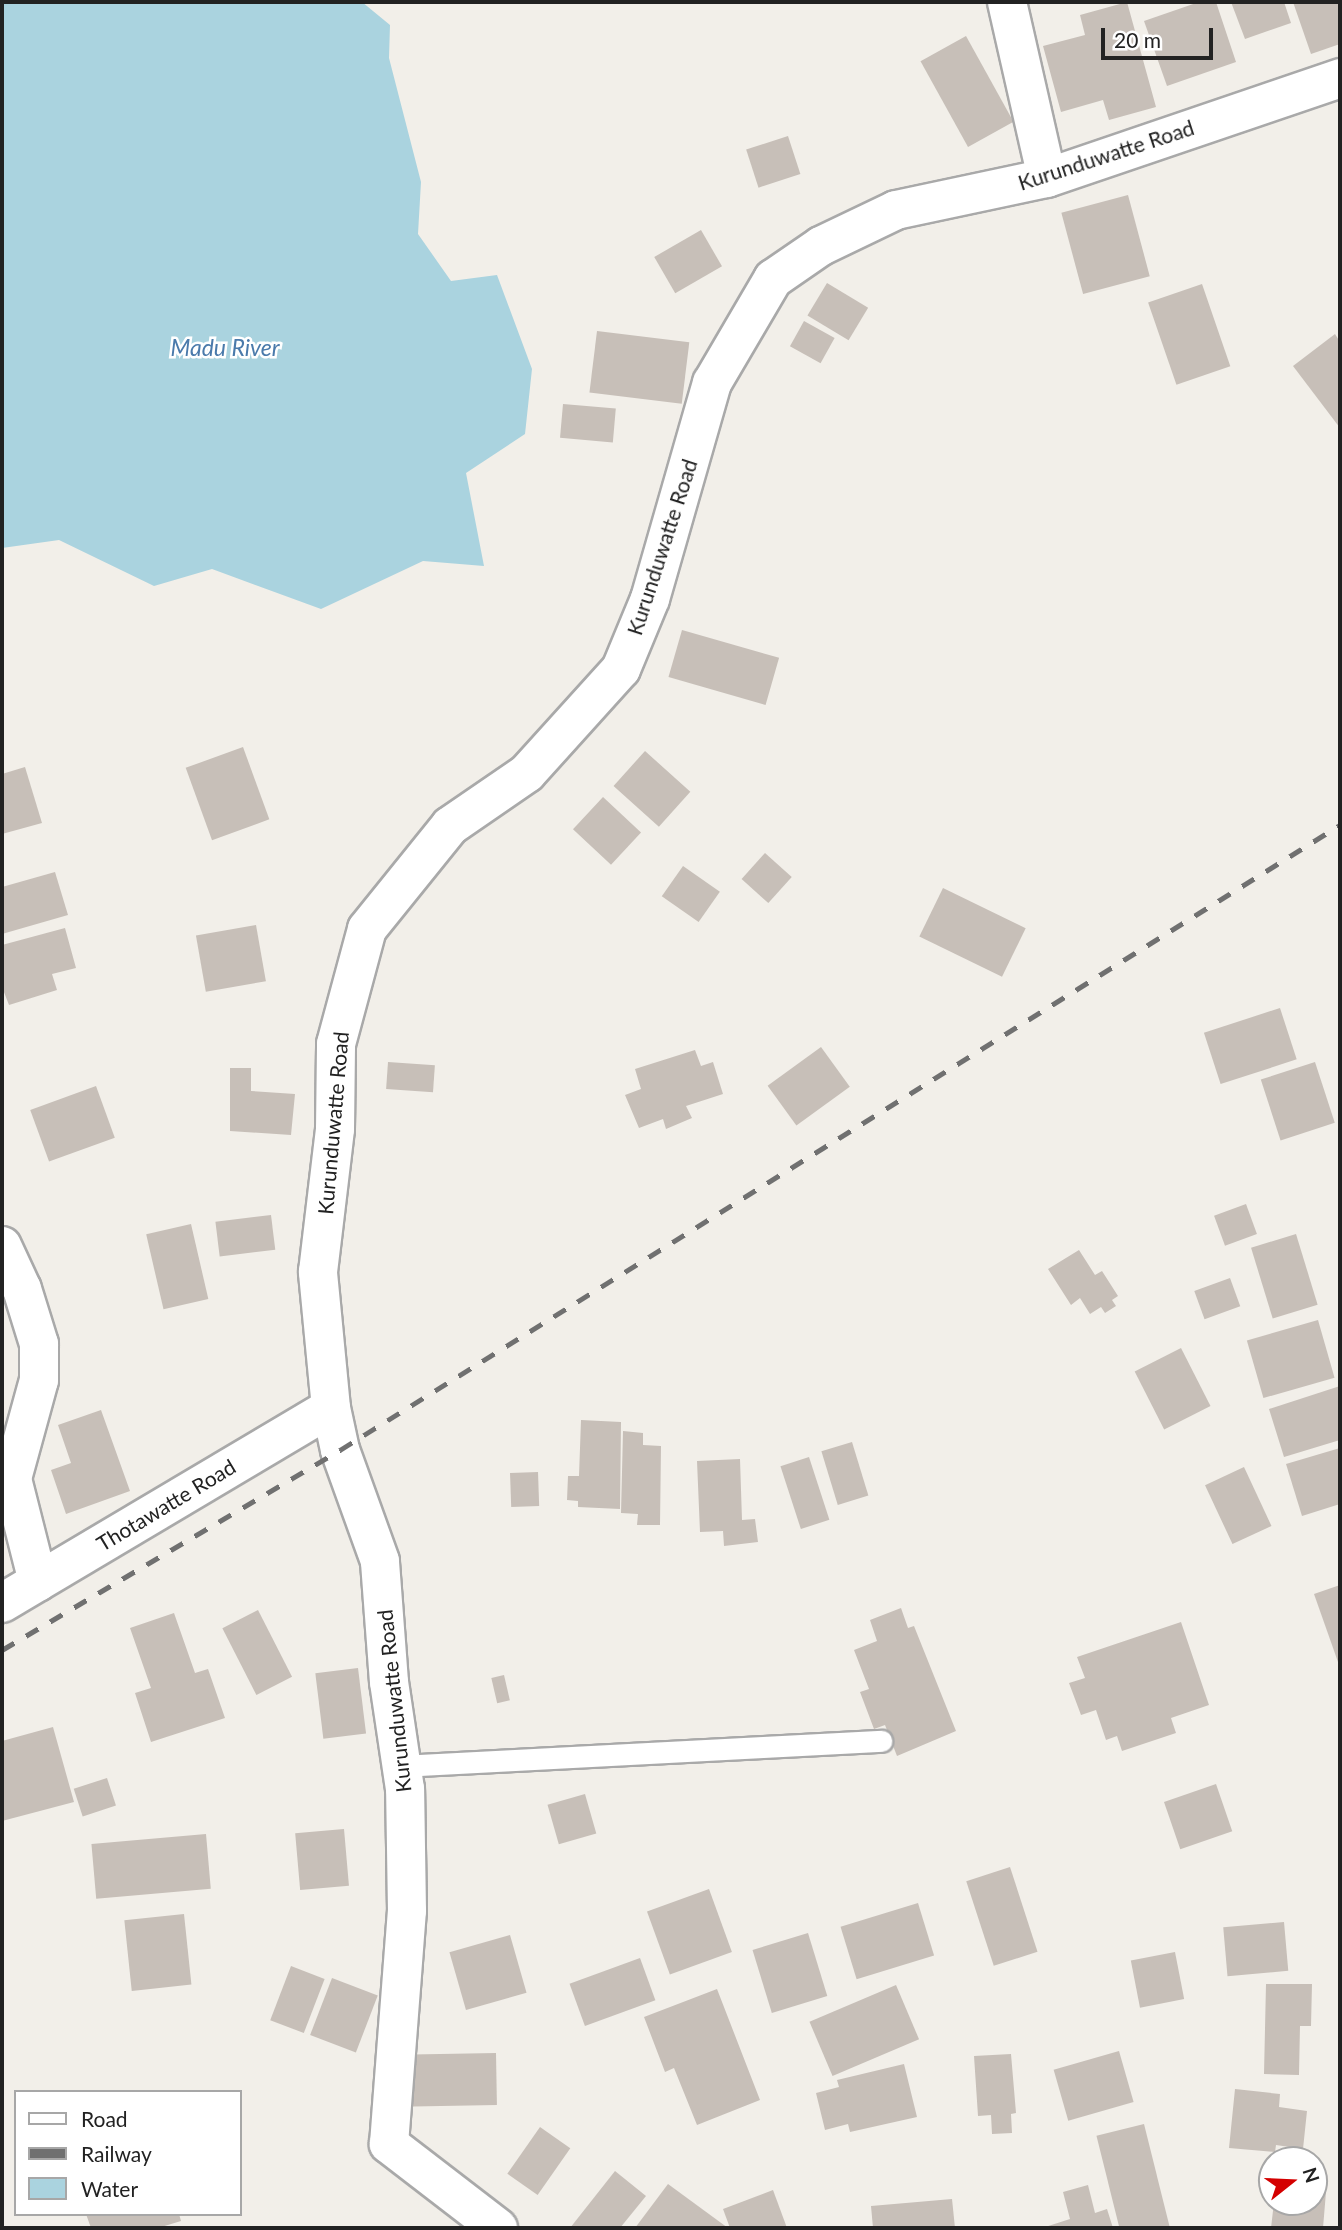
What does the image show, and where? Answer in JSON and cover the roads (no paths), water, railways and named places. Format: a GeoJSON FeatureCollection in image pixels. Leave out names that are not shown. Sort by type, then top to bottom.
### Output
{"type":"FeatureCollection","features":[{"type":"Feature","properties":{"kind":"street"},"geometry":{"type":"LineString","coordinates":[[1007,2],[1046,178]]}},
{"type":"Feature","properties":{"kind":"street","name":"Kurunduwatte Road"},"geometry":{"type":"LineString","coordinates":[[498,2228],[389,2144],[407,1911],[401,1766],[388,1682],[380,1561],[341,1450],[331,1408],[318,1272],[335,1129],[336,1044],[367,929],[450,826],[527,773],[621,669],[650,599],[712,383],[773,279],[821,246],[896,210],[1046,178],[1340,78]]}},
{"type":"Feature","properties":{"kind":"street"},"geometry":{"type":"LineString","coordinates":[[2,1246],[22,1289],[40,1344],[39,1380],[12,1479],[38,1582]]}},
{"type":"Feature","properties":{"kind":"street","name":"Thotawatte Road"},"geometry":{"type":"LineString","coordinates":[[2,1603],[331,1408]]}},
{"type":"Feature","properties":{"kind":"lane"},"geometry":{"type":"LineString","coordinates":[[401,1766],[881,1741]]}},
{"type":"Feature","properties":{"kind":"water","name":"Madu River"},"geometry":{"type":"Polygon","coordinates":[[[2,2],[362,2],[390,25],[389,58],[421,182],[418,234],[451,281],[497,275],[532,369],[525,434],[466,473],[484,566],[423,561],[321,609],[212,569],[154,586],[59,540],[2,548],[2,2]]]}},
{"type":"Feature","properties":{"kind":"railway"},"geometry":{"type":"LineString","coordinates":[[2,1650],[340,1450],[1340,825]]}}]}
